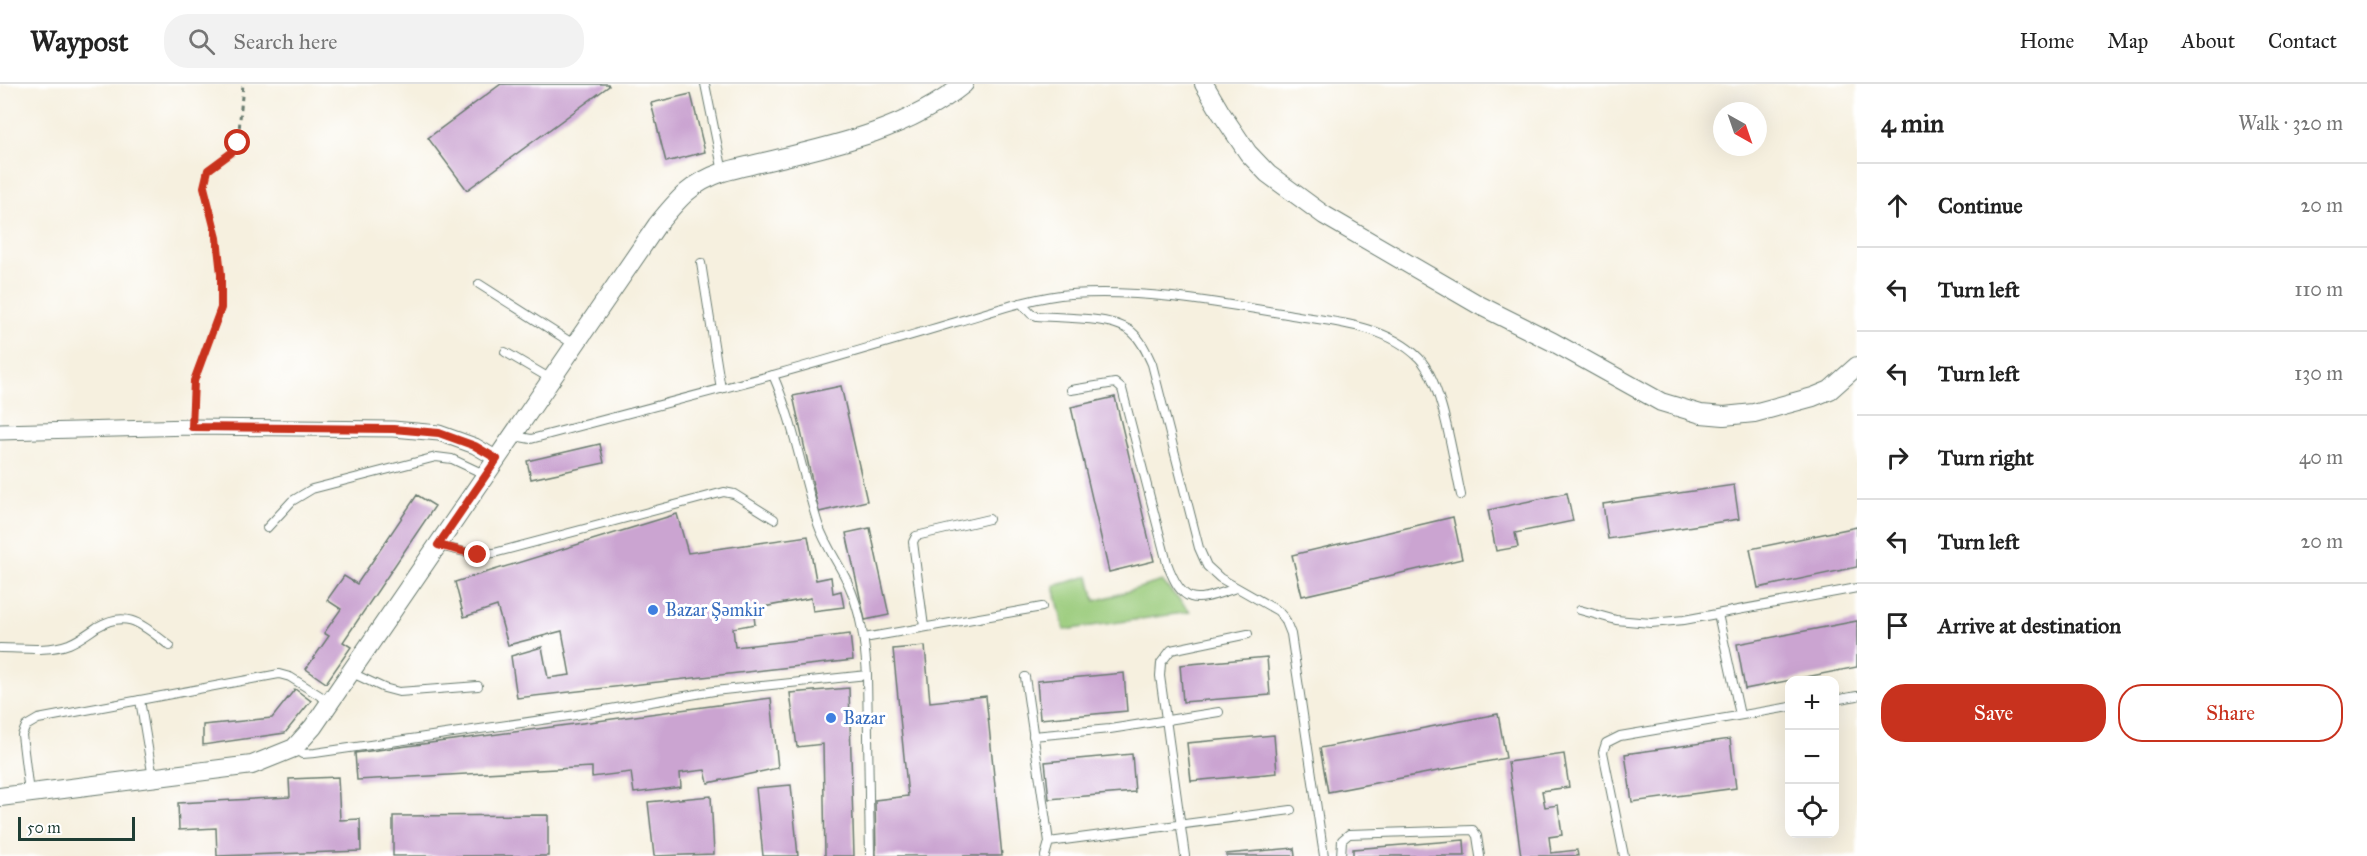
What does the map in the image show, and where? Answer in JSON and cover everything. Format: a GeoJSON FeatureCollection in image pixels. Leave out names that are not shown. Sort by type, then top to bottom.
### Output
{"type":"FeatureCollection","features":[{"type":"Feature","properties":{"kind":"street"},"geometry":{"type":"LineString","coordinates":[[0,797],[252,765],[294,748],[303,740],[351,672],[657,225],[687,190],[706,178],[723,172],[868,135],[905,121],[937,105],[964,84]]}},
{"type":"Feature","properties":{"kind":"street"},"geometry":{"type":"LineString","coordinates":[[1204,84],[1248,153],[1268,174],[1324,215],[1479,305],[1553,342],[1661,402],[1701,414],[1725,416],[1754,413],[1830,390],[1857,366]]}},
{"type":"Feature","properties":{"kind":"street"},"geometry":{"type":"LineString","coordinates":[[0,432],[192,427],[393,429],[439,433],[475,446],[497,459]]}},
{"type":"Feature","properties":{"kind":"lane"},"geometry":{"type":"LineString","coordinates":[[705,84],[723,172]]}},
{"type":"Feature","properties":{"kind":"lane"},"geometry":{"type":"LineString","coordinates":[[701,263],[721,389]]}},
{"type":"Feature","properties":{"kind":"lane"},"geometry":{"type":"LineString","coordinates":[[478,284],[575,345]]}},
{"type":"Feature","properties":{"kind":"lane"},"geometry":{"type":"LineString","coordinates":[[520,437],[531,439],[721,389],[1021,303],[1068,294],[1164,295],[1340,322],[1370,329],[1396,340],[1419,358],[1431,376],[1438,396],[1461,495]]}},
{"type":"Feature","properties":{"kind":"lane"},"geometry":{"type":"LineString","coordinates":[[1021,303],[1031,314],[1037,316],[1111,322],[1131,331],[1142,344],[1152,364],[1199,548],[1206,566],[1220,578],[1278,611],[1285,619],[1292,634],[1324,856]]}},
{"type":"Feature","properties":{"kind":"lane"},"geometry":{"type":"LineString","coordinates":[[505,352],[551,379]]}},
{"type":"Feature","properties":{"kind":"lane"},"geometry":{"type":"LineString","coordinates":[[773,375],[791,420],[826,546],[847,581],[860,617],[867,675],[870,856]]}},
{"type":"Feature","properties":{"kind":"lane"},"geometry":{"type":"LineString","coordinates":[[1071,390],[1115,383],[1122,389],[1167,563],[1174,581],[1182,591],[1190,599],[1202,599],[1236,588]]}},
{"type":"Feature","properties":{"kind":"lane"},"geometry":{"type":"LineString","coordinates":[[267,528],[292,501],[312,489],[436,458],[452,459],[486,475]]}},
{"type":"Feature","properties":{"kind":"lane"},"geometry":{"type":"LineString","coordinates":[[438,545],[478,555],[494,553],[724,492],[734,494],[774,519]]}},
{"type":"Feature","properties":{"kind":"lane"},"geometry":{"type":"LineString","coordinates":[[924,627],[913,542],[916,536],[989,519]]}},
{"type":"Feature","properties":{"kind":"lane"},"geometry":{"type":"LineString","coordinates":[[1580,610],[1616,620],[1651,623],[1684,620],[1857,588]]}},
{"type":"Feature","properties":{"kind":"lane"},"geometry":{"type":"LineString","coordinates":[[864,638],[1042,607]]}},
{"type":"Feature","properties":{"kind":"lane"},"geometry":{"type":"LineString","coordinates":[[1718,614],[1740,715]]}},
{"type":"Feature","properties":{"kind":"lane"},"geometry":{"type":"LineString","coordinates":[[0,648],[52,649],[71,644],[108,620],[126,618],[137,622],[170,646]]}},
{"type":"Feature","properties":{"kind":"lane"},"geometry":{"type":"LineString","coordinates":[[1185,856],[1160,676],[1161,663],[1171,650],[1248,634]]}},
{"type":"Feature","properties":{"kind":"lane"},"geometry":{"type":"LineString","coordinates":[[351,672],[384,688],[399,692],[478,686]]}},
{"type":"Feature","properties":{"kind":"lane"},"geometry":{"type":"LineString","coordinates":[[29,793],[22,735],[26,726],[38,719],[279,674],[290,676],[330,702]]}},
{"type":"Feature","properties":{"kind":"lane"},"geometry":{"type":"LineString","coordinates":[[294,748],[302,754],[315,753],[576,715],[714,691],[867,675]]}},
{"type":"Feature","properties":{"kind":"lane"},"geometry":{"type":"LineString","coordinates":[[1025,677],[1049,842],[1045,856]]}},
{"type":"Feature","properties":{"kind":"lane"},"geometry":{"type":"LineString","coordinates":[[1839,699],[1857,696]]}},
{"type":"Feature","properties":{"kind":"lane"},"geometry":{"type":"LineString","coordinates":[[140,700],[153,777]]}},
{"type":"Feature","properties":{"kind":"lane"},"geometry":{"type":"LineString","coordinates":[[1624,856],[1603,752],[1606,743],[1620,736],[1785,708]]}},
{"type":"Feature","properties":{"kind":"lane"},"geometry":{"type":"LineString","coordinates":[[1033,736],[1110,729],[1219,712]]}},
{"type":"Feature","properties":{"kind":"lane"},"geometry":{"type":"LineString","coordinates":[[1049,842],[1291,810]]}},
{"type":"Feature","properties":{"kind":"lane"},"geometry":{"type":"LineString","coordinates":[[1341,856],[1342,840],[1349,834],[1473,830],[1477,836],[1480,856]]}},
{"type":"Feature","properties":{"kind":"path"},"geometry":{"type":"LineString","coordinates":[[192,427],[194,381],[221,308],[221,274],[217,238],[204,187],[208,170],[231,153],[238,143],[243,84]]}},
{"type":"Feature","properties":{"kind":"green space"},"geometry":{"type":"Polygon","coordinates":[[[1089,576],[1095,601],[1162,581],[1190,612],[1064,630],[1054,586],[1089,576]]]}},
{"type":"Feature","properties":{"kind":"building"},"geometry":{"type":"Polygon","coordinates":[[[501,84],[608,84],[609,86],[467,190],[428,138],[501,84]]]}},
{"type":"Feature","properties":{"kind":"building"},"geometry":{"type":"Polygon","coordinates":[[[691,94],[705,152],[666,162],[651,103],[691,94]]]}},
{"type":"Feature","properties":{"kind":"building"},"geometry":{"type":"Polygon","coordinates":[[[841,386],[867,501],[819,512],[793,396],[841,386]]]}},
{"type":"Feature","properties":{"kind":"building"},"geometry":{"type":"Polygon","coordinates":[[[1115,397],[1154,561],[1109,572],[1071,407],[1115,397]]]}},
{"type":"Feature","properties":{"kind":"building"},"geometry":{"type":"Polygon","coordinates":[[[600,444],[604,463],[531,479],[527,461],[600,444]]]}},
{"type":"Feature","properties":{"kind":"building"},"geometry":{"type":"Polygon","coordinates":[[[1734,485],[1739,519],[1608,539],[1603,504],[1734,485]]]}},
{"type":"Feature","properties":{"kind":"building"},"geometry":{"type":"Polygon","coordinates":[[[1567,493],[1573,521],[1515,533],[1518,547],[1496,551],[1488,510],[1567,493]]]}},
{"type":"Feature","properties":{"kind":"building"},"geometry":{"type":"Polygon","coordinates":[[[417,495],[435,506],[343,642],[351,647],[326,683],[306,669],[329,636],[324,633],[341,609],[327,600],[344,576],[357,584],[417,495]]]}},
{"type":"Feature","properties":{"kind":"building"},"geometry":{"type":"Polygon","coordinates":[[[677,514],[688,553],[808,536],[816,580],[831,577],[833,593],[841,591],[844,607],[813,611],[811,598],[753,609],[755,624],[733,628],[735,647],[850,634],[853,660],[517,698],[511,656],[542,647],[548,678],[570,675],[562,631],[508,645],[497,606],[464,617],[455,582],[677,514]]]}},
{"type":"Feature","properties":{"kind":"building"},"geometry":{"type":"Polygon","coordinates":[[[1453,517],[1462,559],[1302,596],[1292,555],[1453,517]]]}},
{"type":"Feature","properties":{"kind":"building"},"geometry":{"type":"Polygon","coordinates":[[[1857,527],[1857,567],[1758,588],[1750,549],[1857,527]]]}},
{"type":"Feature","properties":{"kind":"building"},"geometry":{"type":"Polygon","coordinates":[[[870,528],[889,615],[865,620],[846,533],[870,528]]]}},
{"type":"Feature","properties":{"kind":"building"},"geometry":{"type":"Polygon","coordinates":[[[1857,621],[1857,667],[1811,676],[1785,676],[1785,681],[1745,689],[1737,644],[1857,621]]]}},
{"type":"Feature","properties":{"kind":"building"},"geometry":{"type":"Polygon","coordinates":[[[925,646],[930,702],[986,696],[1002,856],[876,856],[875,800],[908,796],[893,649],[925,646]]]}},
{"type":"Feature","properties":{"kind":"building"},"geometry":{"type":"Polygon","coordinates":[[[1267,657],[1270,695],[1183,702],[1180,665],[1267,657]]]}},
{"type":"Feature","properties":{"kind":"building"},"geometry":{"type":"Polygon","coordinates":[[[1124,673],[1127,711],[1040,719],[1037,681],[1124,673]]]}},
{"type":"Feature","properties":{"kind":"building"},"geometry":{"type":"Polygon","coordinates":[[[849,688],[854,856],[825,856],[823,744],[797,747],[790,693],[849,688]]]}},
{"type":"Feature","properties":{"kind":"building"},"geometry":{"type":"Polygon","coordinates":[[[295,689],[311,701],[285,733],[203,745],[203,725],[272,718],[295,689]]]}},
{"type":"Feature","properties":{"kind":"building"},"geometry":{"type":"Polygon","coordinates":[[[771,698],[778,768],[708,783],[705,770],[680,773],[681,787],[634,793],[631,772],[592,777],[592,767],[357,780],[355,753],[771,698]]]}},
{"type":"Feature","properties":{"kind":"building"},"geometry":{"type":"Polygon","coordinates":[[[1498,714],[1506,758],[1328,792],[1320,748],[1498,714]]]}},
{"type":"Feature","properties":{"kind":"building"},"geometry":{"type":"Polygon","coordinates":[[[1274,735],[1277,773],[1191,781],[1187,743],[1274,735]]]}},
{"type":"Feature","properties":{"kind":"building"},"geometry":{"type":"Polygon","coordinates":[[[1730,739],[1736,788],[1632,802],[1625,754],[1730,739]]]}},
{"type":"Feature","properties":{"kind":"building"},"geometry":{"type":"Polygon","coordinates":[[[1132,754],[1135,792],[1049,799],[1045,762],[1132,754]]]}},
{"type":"Feature","properties":{"kind":"building"},"geometry":{"type":"Polygon","coordinates":[[[1564,754],[1569,787],[1542,791],[1545,807],[1558,805],[1562,835],[1549,837],[1551,853],[1577,850],[1578,856],[1521,856],[1508,762],[1564,754]]]}},
{"type":"Feature","properties":{"kind":"building"},"geometry":{"type":"Polygon","coordinates":[[[338,777],[340,820],[360,819],[361,851],[217,856],[216,828],[179,830],[178,803],[290,797],[289,779],[338,777]]]}},
{"type":"Feature","properties":{"kind":"building"},"geometry":{"type":"Polygon","coordinates":[[[791,785],[798,856],[763,856],[756,788],[791,785]]]}},
{"type":"Feature","properties":{"kind":"building"},"geometry":{"type":"Polygon","coordinates":[[[711,796],[714,854],[654,856],[648,802],[711,796]]]}},
{"type":"Feature","properties":{"kind":"building"},"geometry":{"type":"Polygon","coordinates":[[[548,815],[548,856],[393,856],[393,816],[548,815]]]}},
{"type":"Feature","properties":{"kind":"building"},"geometry":{"type":"Polygon","coordinates":[[[1464,840],[1465,856],[1353,856],[1353,849],[1464,840]]]}},
{"type":"Feature","properties":{"kind":"building"},"geometry":{"type":"Polygon","coordinates":[[[1294,848],[1295,856],[1226,856],[1226,854],[1294,848]]]}},
{"type":"Feature","properties":{"kind":"place","name":"Bazar Şəmkir"},"geometry":{"type":"Point","coordinates":[653,610]}},
{"type":"Feature","properties":{"kind":"place","name":"Bazar"},"geometry":{"type":"Point","coordinates":[831,718]}},
{"type":"Feature","properties":{"kind":"route"},"geometry":{"type":"LineString","coordinates":[[238,143],[231,153],[208,170],[204,187],[217,238],[221,274],[221,308],[194,381],[192,427],[393,429],[439,433],[475,446],[497,459],[438,545],[478,555]]}}]}
